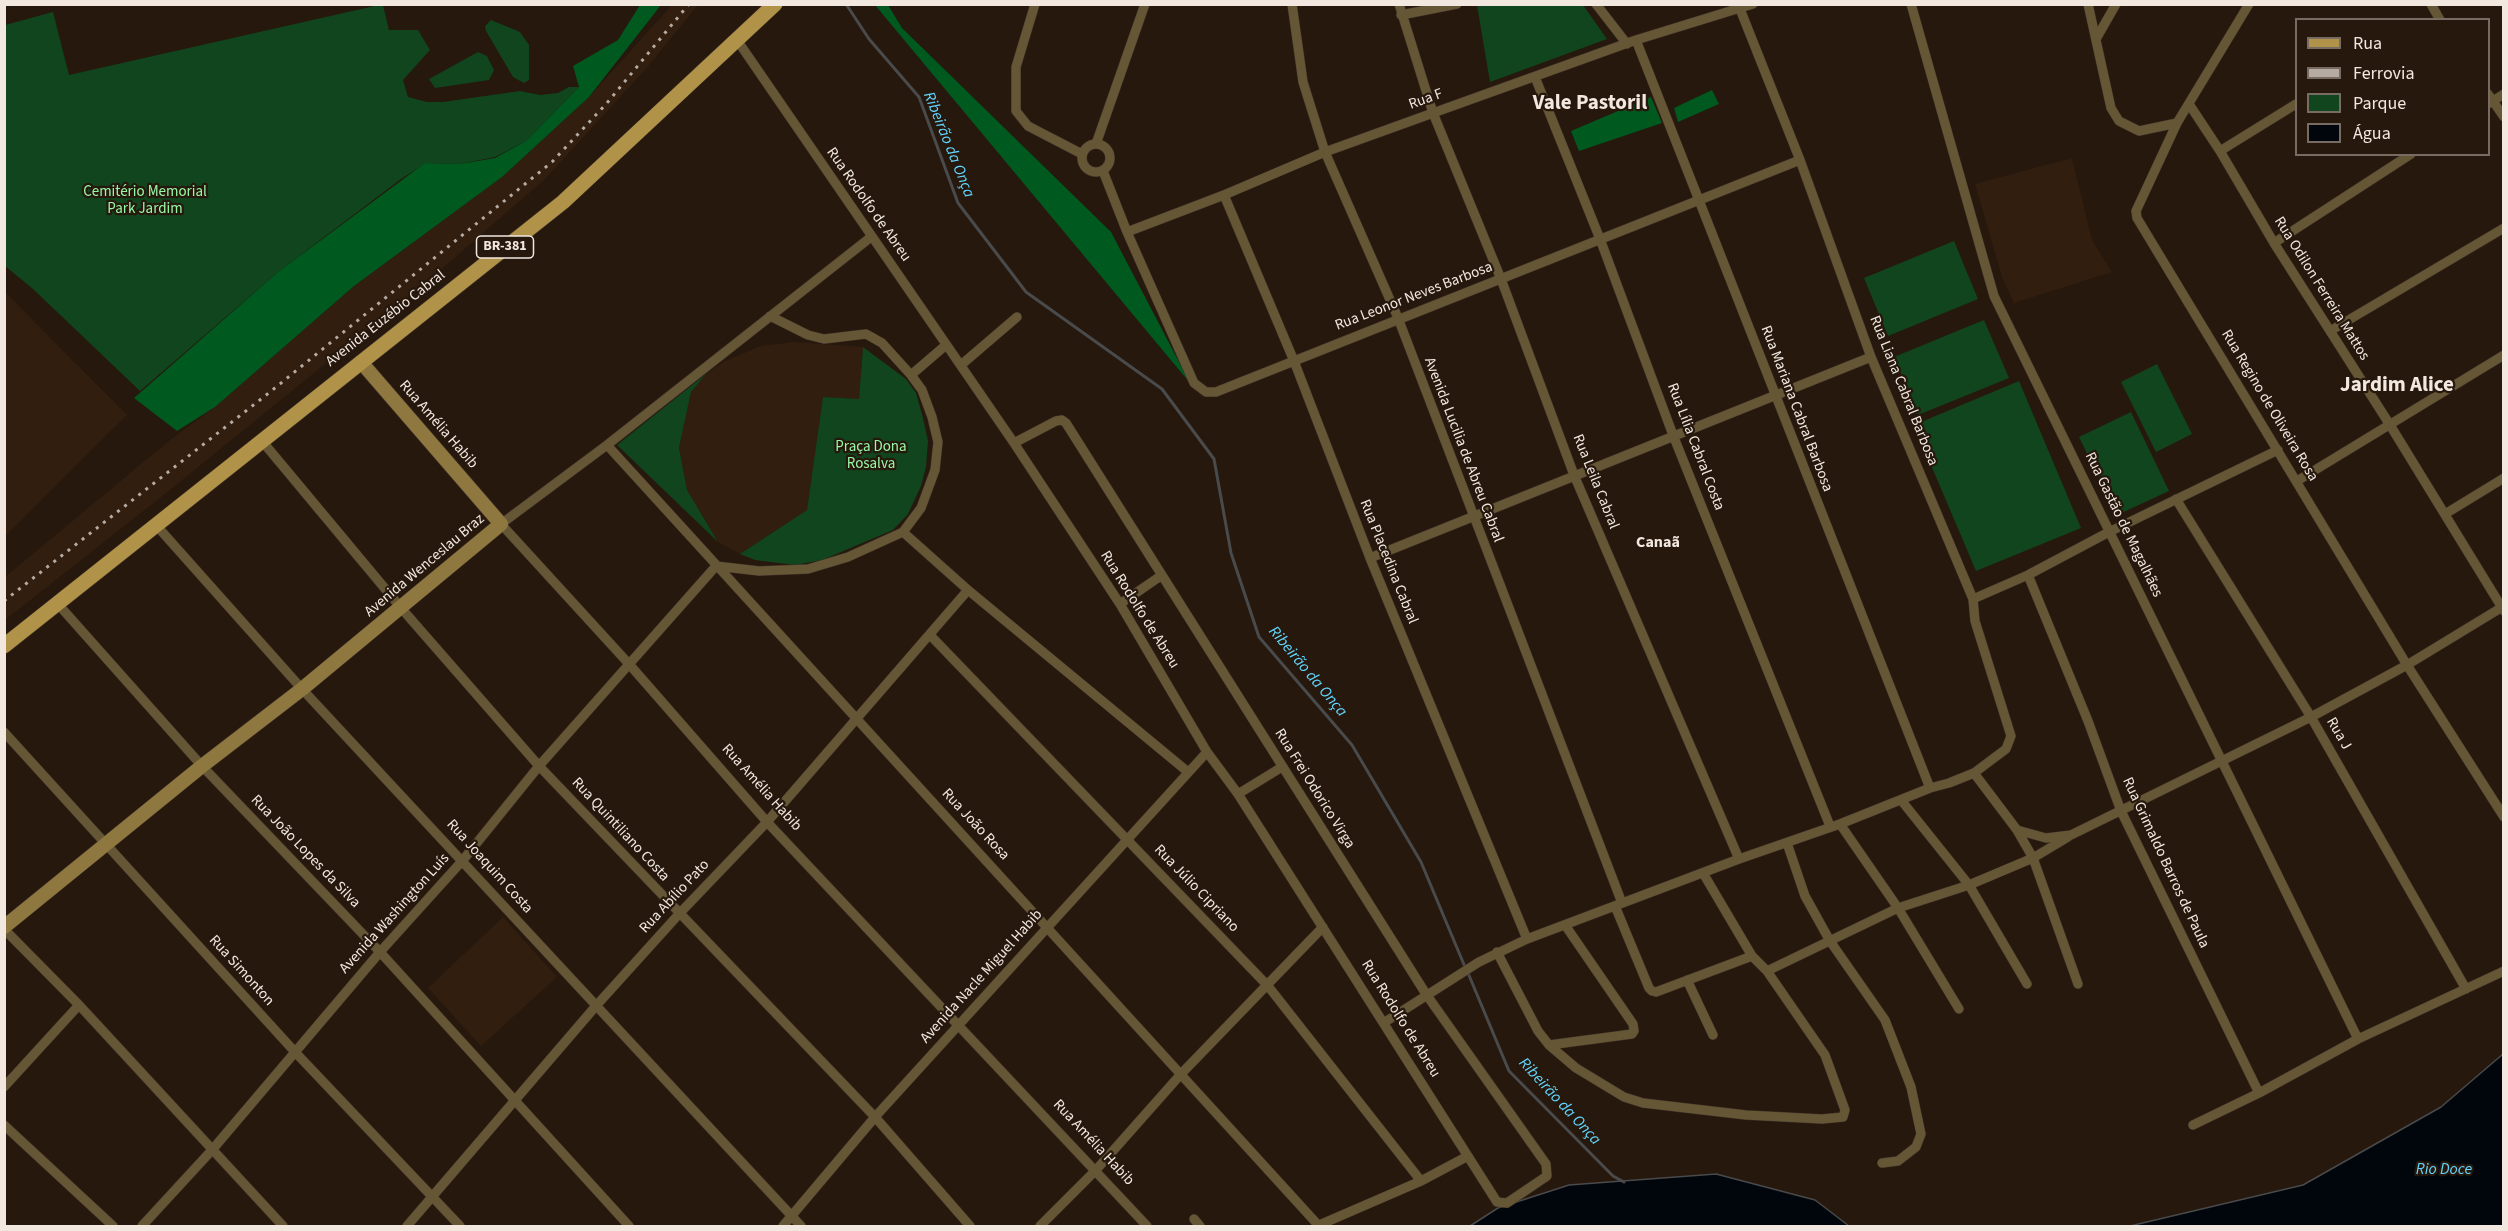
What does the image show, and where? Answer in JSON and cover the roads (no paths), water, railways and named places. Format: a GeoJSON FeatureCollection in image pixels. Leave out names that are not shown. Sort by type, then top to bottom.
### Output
{"type":"FeatureCollection","features":[{"type":"Feature","properties":{"kind":"main road","name":"Avenida Euzébio Cabral"},"geometry":{"type":"LineString","coordinates":[[4,646],[563,202],[775,4]]}},
{"type":"Feature","properties":{"kind":"street"},"geometry":{"type":"LineString","coordinates":[[1035,4],[1016,68],[1016,111],[1028,126],[1082,154]]}},
{"type":"Feature","properties":{"kind":"street"},"geometry":{"type":"LineString","coordinates":[[1096,144],[1145,4]]}},
{"type":"Feature","properties":{"kind":"street","name":"Avenida Lucilia de Abreu Cabral"},"geometry":{"type":"LineString","coordinates":[[1293,4],[1303,82],[1325,153],[1398,318],[1649,988],[1656,992],[1687,980]]}},
{"type":"Feature","properties":{"kind":"street","name":"Rua Leila Cabral"},"geometry":{"type":"LineString","coordinates":[[1400,4],[1401,15],[1433,113],[1501,279],[1574,475],[1739,859]]}},
{"type":"Feature","properties":{"kind":"street"},"geometry":{"type":"LineString","coordinates":[[1401,15],[1457,4]]}},
{"type":"Feature","properties":{"kind":"street","name":"Rua Mariana Cabral Barbosa"},"geometry":{"type":"LineString","coordinates":[[1596,4],[1632,42],[1698,199],[1774,397],[1930,788]]}},
{"type":"Feature","properties":{"kind":"street","name":"Rua F"},"geometry":{"type":"LineString","coordinates":[[1126,232],[1433,113],[1632,42],[1753,4]]}},
{"type":"Feature","properties":{"kind":"street","name":"Rua Gastão de Magalhães"},"geometry":{"type":"LineString","coordinates":[[1911,4],[1994,296],[2358,1039]]}},
{"type":"Feature","properties":{"kind":"street"},"geometry":{"type":"LineString","coordinates":[[2088,4],[2111,108],[2119,121],[2139,131],[2177,123]]}},
{"type":"Feature","properties":{"kind":"street"},"geometry":{"type":"LineString","coordinates":[[2096,39],[2116,4]]}},
{"type":"Feature","properties":{"kind":"street","name":"Rua Regino de Oliveira Rosa"},"geometry":{"type":"LineString","coordinates":[[2249,4],[2177,123],[2136,210],[2137,218],[2408,665],[2504,817]]}},
{"type":"Feature","properties":{"kind":"street"},"geometry":{"type":"LineString","coordinates":[[2430,4],[2437,18]]}},
{"type":"Feature","properties":{"kind":"street","name":"Rua Liana Cabral Barbosa"},"geometry":{"type":"LineString","coordinates":[[1385,1022],[1479,962],[1527,939],[1974,773],[2006,748],[2011,736],[1975,621],[1973,599],[1871,357],[1800,160],[1740,9]]}},
{"type":"Feature","properties":{"kind":"street","name":"Rua Rodolfo de Abreu"},"geometry":{"type":"LineString","coordinates":[[737,40],[1014,443],[1120,604],[1207,752],[1238,794],[1385,1022],[1497,1202],[1501,1203]]}},
{"type":"Feature","properties":{"kind":"street","name":"Rua Lília Cabral Costa"},"geometry":{"type":"LineString","coordinates":[[1535,77],[1600,239],[1673,435],[1835,825],[1898,908],[1959,1009]]}},
{"type":"Feature","properties":{"kind":"street"},"geometry":{"type":"LineString","coordinates":[[2504,94],[2490,100],[2504,117]]}},
{"type":"Feature","properties":{"kind":"street","name":"Rua Odilon Ferreira Mattos"},"geometry":{"type":"LineString","coordinates":[[2189,104],[2503,608]]}},
{"type":"Feature","properties":{"kind":"street"},"geometry":{"type":"LineString","coordinates":[[2220,151],[2295,105]]}},
{"type":"Feature","properties":{"kind":"street"},"geometry":{"type":"LineString","coordinates":[[1096,144],[1105,146],[1110,154],[1110,164],[1103,171],[1094,172],[1085,168],[1082,154],[1088,146],[1096,144]]}},
{"type":"Feature","properties":{"kind":"street"},"geometry":{"type":"LineString","coordinates":[[2274,243],[2408,156]]}},
{"type":"Feature","properties":{"kind":"street","name":"Rua Leonor Neves Barbosa"},"geometry":{"type":"LineString","coordinates":[[1126,232],[1194,383],[1206,392],[1216,392],[1800,160]]}},
{"type":"Feature","properties":{"kind":"street"},"geometry":{"type":"LineString","coordinates":[[1103,171],[1126,232]]}},
{"type":"Feature","properties":{"kind":"street","name":"Rua Placedina Cabral"},"geometry":{"type":"LineString","coordinates":[[1224,195],[1294,361],[1370,558],[1527,939]]}},
{"type":"Feature","properties":{"kind":"street"},"geometry":{"type":"LineString","coordinates":[[2330,331],[2504,228]]}},
{"type":"Feature","properties":{"kind":"street","name":"Avenida Wenceslau Braz"},"geometry":{"type":"LineString","coordinates":[[4,928],[202,766],[402,609],[501,524],[607,445],[872,237]]}},
{"type":"Feature","properties":{"kind":"street"},"geometry":{"type":"LineString","coordinates":[[716,566],[759,571],[808,569],[848,557],[903,532],[921,508],[935,470],[938,442],[922,390],[882,343],[866,334],[824,339],[808,335],[770,316]]}},
{"type":"Feature","properties":{"kind":"street"},"geometry":{"type":"LineString","coordinates":[[961,365],[1017,317]]}},
{"type":"Feature","properties":{"kind":"street"},"geometry":{"type":"LineString","coordinates":[[911,375],[946,345]]}},
{"type":"Feature","properties":{"kind":"street"},"geometry":{"type":"LineString","coordinates":[[2297,481],[2504,355]]}},
{"type":"Feature","properties":{"kind":"street"},"geometry":{"type":"LineString","coordinates":[[1370,558],[1871,357]]}},
{"type":"Feature","properties":{"kind":"street","name":"Rua Amélia Habib"},"geometry":{"type":"LineString","coordinates":[[361,362],[501,524],[629,664],[767,822],[960,1024],[1147,1227]]}},
{"type":"Feature","properties":{"kind":"street","name":"Rua Frei Odorico Virga"},"geometry":{"type":"LineString","coordinates":[[1014,443],[1056,421],[1062,420],[1066,423],[1426,994],[1546,1164],[1547,1176],[1507,1203],[1501,1203]]}},
{"type":"Feature","properties":{"kind":"street","name":"Rua Quintiliano Costa"},"geometry":{"type":"LineString","coordinates":[[262,441],[402,609],[539,766],[875,1117],[970,1227]]}},
{"type":"Feature","properties":{"kind":"street","name":"Rua João Rosa"},"geometry":{"type":"LineString","coordinates":[[607,445],[1048,926],[1318,1226]]}},
{"type":"Feature","properties":{"kind":"street"},"geometry":{"type":"LineString","coordinates":[[1973,599],[2028,575],[2109,532],[2278,450]]}},
{"type":"Feature","properties":{"kind":"street"},"geometry":{"type":"LineString","coordinates":[[2445,514],[2504,478]]}},
{"type":"Feature","properties":{"kind":"street","name":"Rua J"},"geometry":{"type":"LineString","coordinates":[[2176,499],[2311,717],[2466,989]]}},
{"type":"Feature","properties":{"kind":"street","name":"Rua Joaquim Costa"},"geometry":{"type":"LineString","coordinates":[[156,525],[302,689],[801,1227]]}},
{"type":"Feature","properties":{"kind":"street"},"geometry":{"type":"LineString","coordinates":[[903,532],[968,590],[1188,772]]}},
{"type":"Feature","properties":{"kind":"street","name":"Avenida Washington Luís"},"geometry":{"type":"LineString","coordinates":[[142,1227],[212,1150],[380,952],[463,860],[539,766],[716,566]]}},
{"type":"Feature","properties":{"kind":"street"},"geometry":{"type":"LineString","coordinates":[[1120,604],[1162,575]]}},
{"type":"Feature","properties":{"kind":"street","name":"Rua Grimaldo Barros de Paula"},"geometry":{"type":"LineString","coordinates":[[2028,575],[2088,721],[2121,811],[2259,1093]]}},
{"type":"Feature","properties":{"kind":"street","name":"Rua Abílio Pato"},"geometry":{"type":"LineString","coordinates":[[407,1227],[596,1007],[679,914],[767,822],[968,590]]}},
{"type":"Feature","properties":{"kind":"street","name":"Rua João Lopes da Silva"},"geometry":{"type":"LineString","coordinates":[[57,603],[202,766],[380,952],[629,1227]]}},
{"type":"Feature","properties":{"kind":"street"},"geometry":{"type":"LineString","coordinates":[[1767,971],[1898,908],[1969,885],[2033,858],[2071,835],[2311,717],[2408,665],[2503,608]]}},
{"type":"Feature","properties":{"kind":"street","name":"Rua Júlio Cipriano"},"geometry":{"type":"LineString","coordinates":[[930,635],[1268,986],[1421,1181]]}},
{"type":"Feature","properties":{"kind":"street","name":"Rua Simonton"},"geometry":{"type":"LineString","coordinates":[[4,732],[295,1052],[460,1227]]}},
{"type":"Feature","properties":{"kind":"street","name":"Avenida Nacle Miguel Habib"},"geometry":{"type":"LineString","coordinates":[[783,1227],[875,1117],[1207,752]]}},
{"type":"Feature","properties":{"kind":"street"},"geometry":{"type":"LineString","coordinates":[[1238,794],[1282,767]]}},
{"type":"Feature","properties":{"kind":"street"},"geometry":{"type":"LineString","coordinates":[[1974,773],[2017,830],[2033,858],[2078,984]]}},
{"type":"Feature","properties":{"kind":"street"},"geometry":{"type":"LineString","coordinates":[[1901,800],[1969,885],[2027,984]]}},
{"type":"Feature","properties":{"kind":"street"},"geometry":{"type":"LineString","coordinates":[[2017,830],[2046,838],[2071,835]]}},
{"type":"Feature","properties":{"kind":"street"},"geometry":{"type":"LineString","coordinates":[[1787,843],[1805,896],[1830,941],[1885,1020],[1911,1087],[1921,1134],[1916,1147],[1898,1161],[1882,1163]]}},
{"type":"Feature","properties":{"kind":"street"},"geometry":{"type":"LineString","coordinates":[[1497,952],[1538,1031],[1549,1045],[1576,1068],[1624,1097],[1643,1103],[1746,1115],[1840,1118],[1845,1113],[1825,1055],[1767,971],[1752,956],[1703,873]]}},
{"type":"Feature","properties":{"kind":"street"},"geometry":{"type":"LineString","coordinates":[[1549,1045],[1632,1034],[1634,1031],[1633,1024],[1565,924]]}},
{"type":"Feature","properties":{"kind":"street"},"geometry":{"type":"LineString","coordinates":[[1040,1227],[1096,1170],[1181,1074],[1323,927]]}},
{"type":"Feature","properties":{"kind":"street"},"geometry":{"type":"LineString","coordinates":[[4,928],[79,1005],[283,1227]]}},
{"type":"Feature","properties":{"kind":"street"},"geometry":{"type":"LineString","coordinates":[[1713,1035],[1687,980],[1752,956]]}},
{"type":"Feature","properties":{"kind":"street"},"geometry":{"type":"LineString","coordinates":[[2193,1125],[2259,1093],[2358,1039],[2504,971]]}},
{"type":"Feature","properties":{"kind":"street"},"geometry":{"type":"LineString","coordinates":[[4,1087],[79,1005]]}},
{"type":"Feature","properties":{"kind":"street"},"geometry":{"type":"LineString","coordinates":[[4,1125],[113,1227]]}},
{"type":"Feature","properties":{"kind":"street"},"geometry":{"type":"LineString","coordinates":[[1318,1226],[1421,1181],[1468,1156]]}},
{"type":"Feature","properties":{"kind":"water","name":"Rio Doce"},"geometry":{"type":"Polygon","coordinates":[[[2503,1054],[2503,1226],[2130,1226],[2303,1185],[2441,1107],[2503,1054]]]}},
{"type":"Feature","properties":{"kind":"water"},"geometry":{"type":"Polygon","coordinates":[[[1716,1174],[1815,1200],[1849,1226],[1470,1226],[1498,1208],[1569,1185],[1716,1174]]]}},
{"type":"Feature","properties":{"kind":"waterway","name":"Ribeirão da Onça"},"geometry":{"type":"LineString","coordinates":[[846,4],[869,39],[919,97],[958,203],[1026,292],[1162,389],[1214,459],[1231,553],[1259,637],[1352,745],[1421,862],[1465,967]]}},
{"type":"Feature","properties":{"kind":"waterway","name":"Ribeirão da Onça"},"geometry":{"type":"LineString","coordinates":[[1468,973],[1509,1071],[1613,1176],[1624,1182]]}},
{"type":"Feature","properties":{"kind":"railway"},"geometry":{"type":"LineString","coordinates":[[4,601],[270,392],[552,162],[607,103],[689,4]]}},
{"type":"Feature","properties":{"kind":"district","name":"Vale Pastoril"},"geometry":{"type":"Point","coordinates":[1590,104]}},
{"type":"Feature","properties":{"kind":"district","name":"Jardim Alice"},"geometry":{"type":"Point","coordinates":[2397,386]}},
{"type":"Feature","properties":{"kind":"district","name":"Canaã"},"geometry":{"type":"Point","coordinates":[1658,543]}},
{"type":"Feature","properties":{"kind":"park label","name":"Cemitério Memorial Park Jardim"},"geometry":{"type":"Point","coordinates":[145,202]}},
{"type":"Feature","properties":{"kind":"park label","name":"Praça Dona Rosalva"},"geometry":{"type":"Point","coordinates":[871,456]}}]}
